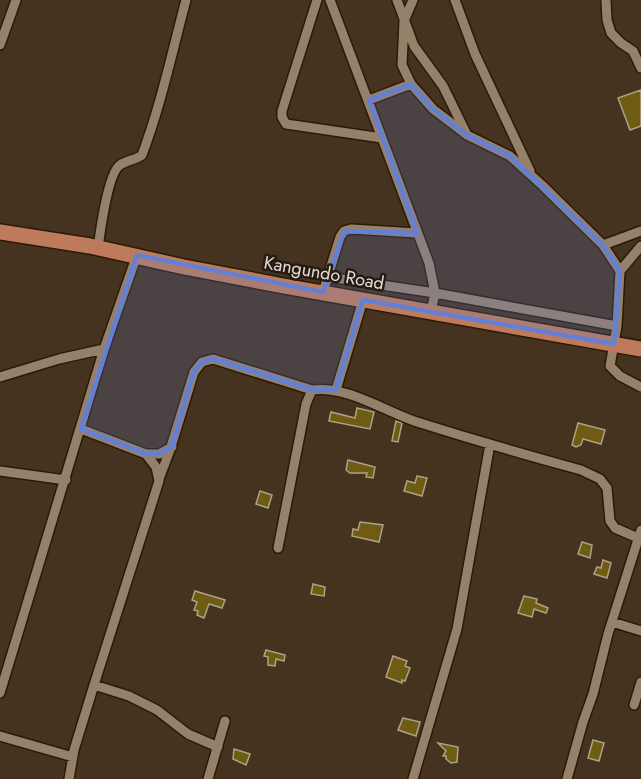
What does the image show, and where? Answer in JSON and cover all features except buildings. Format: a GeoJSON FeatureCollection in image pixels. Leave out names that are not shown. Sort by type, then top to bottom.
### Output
{"type":"FeatureCollection","features":[{"type":"Feature","properties":{"kind":"highway","name":"Kangundo Road"},"geometry":{"type":"LineString","coordinates":[[0,232],[137,255],[184,267],[641,349]]}},
{"type":"Feature","properties":{"kind":"street"},"geometry":{"type":"LineString","coordinates":[[0,45],[16,0]]}},
{"type":"Feature","properties":{"kind":"street"},"geometry":{"type":"LineString","coordinates":[[98,248],[106,201],[116,170],[121,164],[142,155],[148,141],[186,0]]}},
{"type":"Feature","properties":{"kind":"street"},"geometry":{"type":"LineString","coordinates":[[317,0],[282,117],[286,124],[382,138]]}},
{"type":"Feature","properties":{"kind":"street"},"geometry":{"type":"LineString","coordinates":[[330,0],[429,263],[435,292],[431,312]]}},
{"type":"Feature","properties":{"kind":"street"},"geometry":{"type":"LineString","coordinates":[[397,0],[414,46],[443,86],[467,135]]}},
{"type":"Feature","properties":{"kind":"street"},"geometry":{"type":"LineString","coordinates":[[413,0],[404,21],[402,65],[411,84],[433,109],[467,135],[510,156],[603,245],[620,271]]}},
{"type":"Feature","properties":{"kind":"street"},"geometry":{"type":"LineString","coordinates":[[455,0],[475,54],[532,176]]}},
{"type":"Feature","properties":{"kind":"street"},"geometry":{"type":"LineString","coordinates":[[606,0],[607,20],[611,33],[633,51],[641,68]]}},
{"type":"Feature","properties":{"kind":"street"},"geometry":{"type":"LineString","coordinates":[[369,100],[411,84]]}},
{"type":"Feature","properties":{"kind":"street"},"geometry":{"type":"LineString","coordinates":[[323,292],[340,237],[344,231],[351,229],[417,233]]}},
{"type":"Feature","properties":{"kind":"street"},"geometry":{"type":"LineString","coordinates":[[603,245],[641,231]]}},
{"type":"Feature","properties":{"kind":"street"},"geometry":{"type":"LineString","coordinates":[[641,246],[620,271],[614,344],[610,358],[610,366],[620,376],[641,387]]}},
{"type":"Feature","properties":{"kind":"street"},"geometry":{"type":"LineString","coordinates":[[0,693],[104,349],[137,255]]}},
{"type":"Feature","properties":{"kind":"street"},"geometry":{"type":"LineString","coordinates":[[328,277],[435,292],[616,326]]}},
{"type":"Feature","properties":{"kind":"street"},"geometry":{"type":"LineString","coordinates":[[336,390],[363,300]]}},
{"type":"Feature","properties":{"kind":"street"},"geometry":{"type":"LineString","coordinates":[[0,377],[59,359],[104,349]]}},
{"type":"Feature","properties":{"kind":"street"},"geometry":{"type":"LineString","coordinates":[[70,779],[73,757],[94,685],[194,372],[202,362],[213,359],[312,390],[336,390],[414,421],[581,471],[600,479],[607,488],[610,521],[615,528],[639,534],[567,779]]}},
{"type":"Feature","properties":{"kind":"street"},"geometry":{"type":"LineString","coordinates":[[278,548],[306,404],[312,390]]}},
{"type":"Feature","properties":{"kind":"street"},"geometry":{"type":"LineString","coordinates":[[81,429],[146,454],[159,454],[171,447]]}},
{"type":"Feature","properties":{"kind":"street"},"geometry":{"type":"LineString","coordinates":[[413,779],[457,629],[490,444]]}},
{"type":"Feature","properties":{"kind":"street"},"geometry":{"type":"LineString","coordinates":[[146,454],[156,467],[159,481]]}},
{"type":"Feature","properties":{"kind":"street"},"geometry":{"type":"LineString","coordinates":[[0,471],[66,480]]}},
{"type":"Feature","properties":{"kind":"street"},"geometry":{"type":"LineString","coordinates":[[612,622],[641,631]]}},
{"type":"Feature","properties":{"kind":"street"},"geometry":{"type":"LineString","coordinates":[[634,705],[641,682]]}},
{"type":"Feature","properties":{"kind":"street"},"geometry":{"type":"LineString","coordinates":[[94,685],[129,696],[157,710],[188,734],[218,747]]}},
{"type":"Feature","properties":{"kind":"street"},"geometry":{"type":"LineString","coordinates":[[208,779],[225,721]]}},
{"type":"Feature","properties":{"kind":"street"},"geometry":{"type":"LineString","coordinates":[[0,736],[73,757]]}},
{"type":"Feature","properties":{"kind":"highlighted area"},"geometry":{"type":"Polygon","coordinates":[[[411,84],[433,109],[467,135],[510,156],[603,245],[620,271],[614,344],[363,300],[336,390],[312,390],[213,359],[202,362],[194,372],[172,447],[159,454],[146,454],[81,429],[137,255],[323,292],[344,231],[417,233],[369,100],[411,84]]]}}]}
